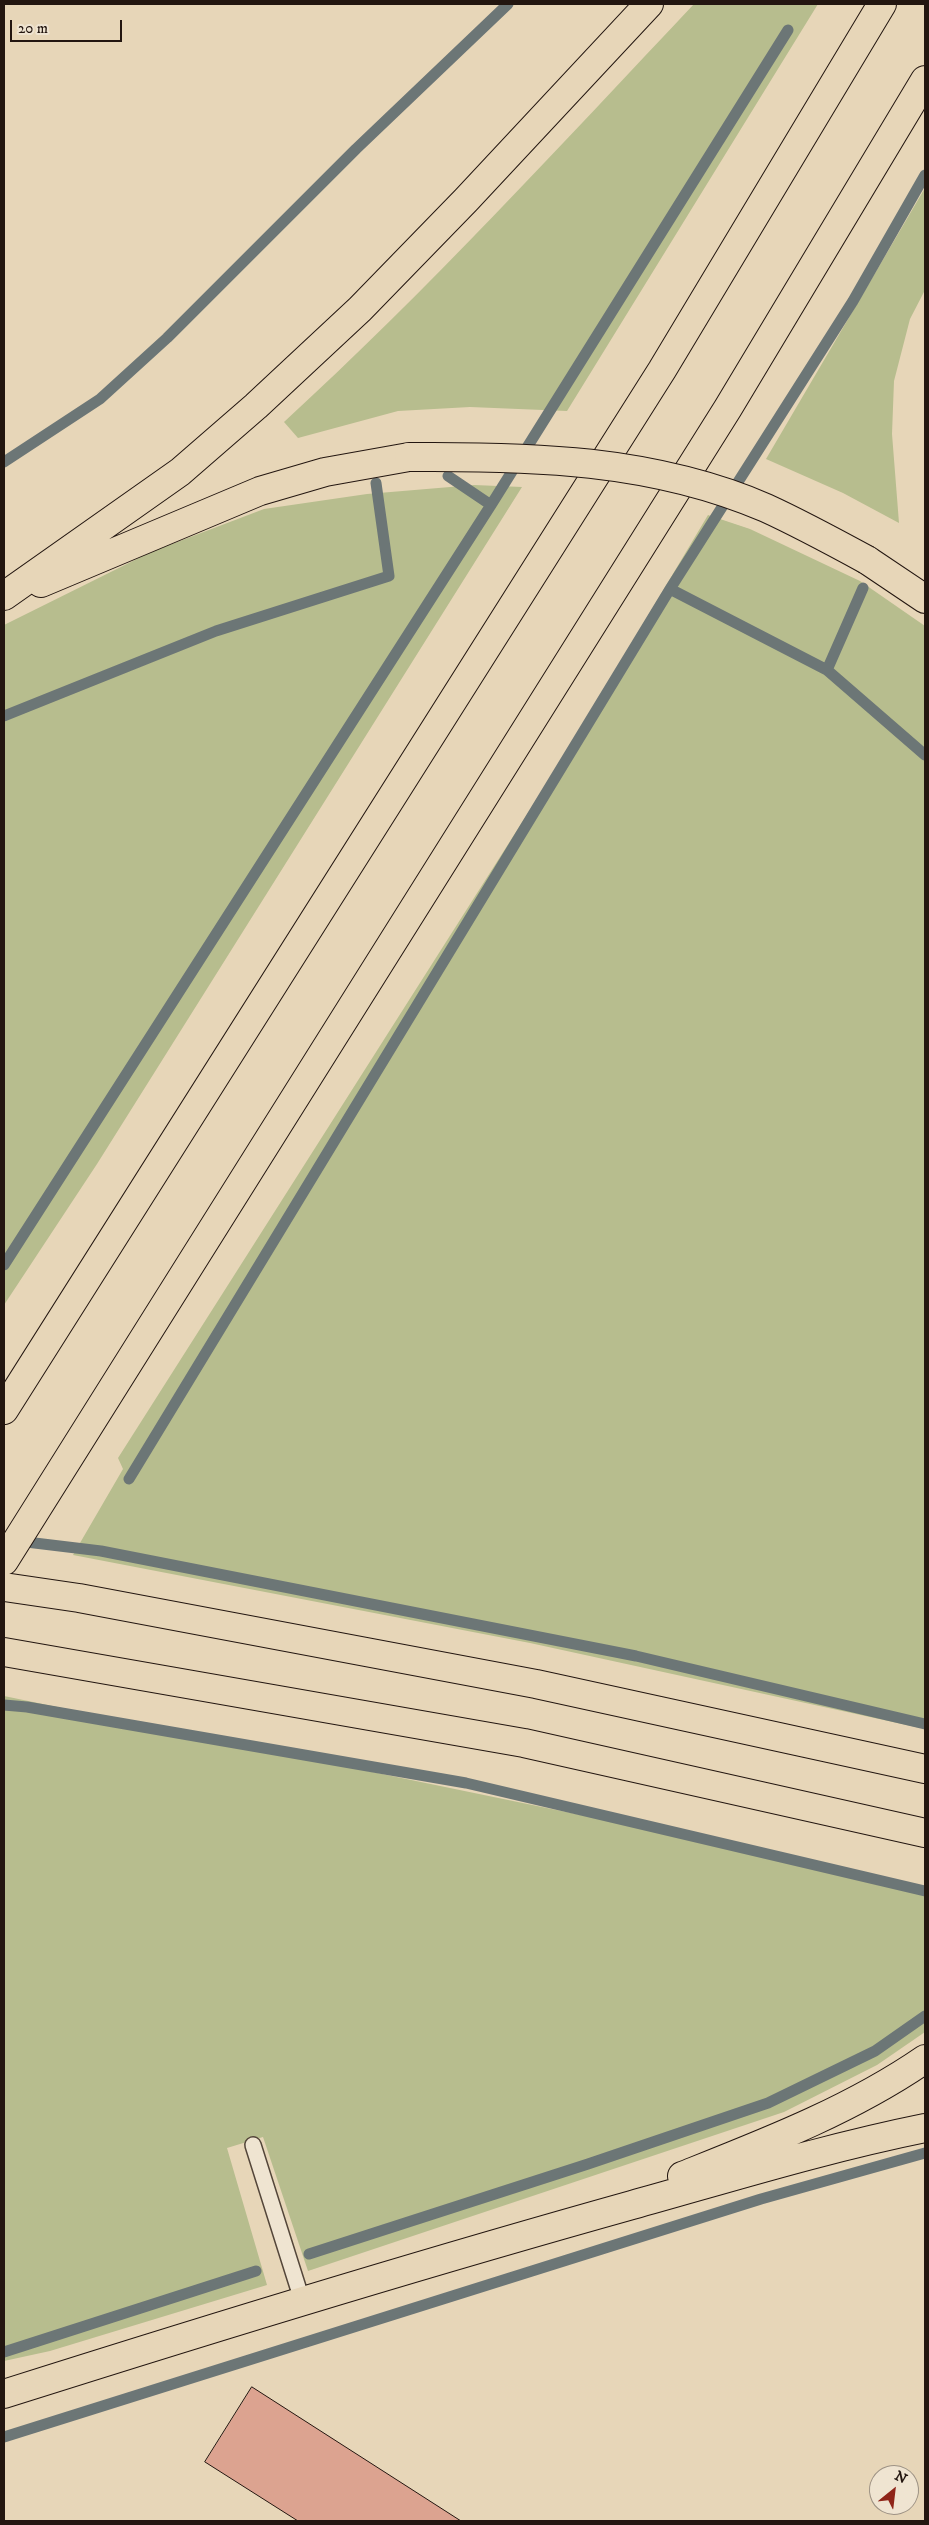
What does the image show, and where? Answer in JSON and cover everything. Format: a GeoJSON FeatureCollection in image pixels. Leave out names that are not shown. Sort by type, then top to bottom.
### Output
{"type":"FeatureCollection","features":[{"type":"Feature","properties":{"kind":"highway"},"geometry":{"type":"LineString","coordinates":[[4,597],[180,472],[256,406],[360,309],[472,193],[649,4]]}},
{"type":"Feature","properties":{"kind":"highway"},"geometry":{"type":"LineString","coordinates":[[4,1410],[662,370],[882,4]]}},
{"type":"Feature","properties":{"kind":"highway"},"geometry":{"type":"LineString","coordinates":[[4,1561],[723,417],[925,80]]}},
{"type":"Feature","properties":{"kind":"highway"},"geometry":{"type":"LineString","coordinates":[[4,597],[260,491],[325,472],[409,458],[523,457],[583,462],[644,472],[701,486],[765,508],[867,560],[925,599]]}},
{"type":"Feature","properties":{"kind":"highway"},"geometry":{"type":"LineString","coordinates":[[4,1587],[88,1599],[536,1684],[925,1769]]}},
{"type":"Feature","properties":{"kind":"highway"},"geometry":{"type":"LineString","coordinates":[[4,1652],[524,1743],[925,1833]]}},
{"type":"Feature","properties":{"kind":"highway"},"geometry":{"type":"LineString","coordinates":[[538,2232],[783,2136],[896,2079],[925,2059]]}},
{"type":"Feature","properties":{"kind":"highway"},"geometry":{"type":"LineString","coordinates":[[4,2394],[302,2300],[787,2162],[925,2128]]}},
{"type":"Feature","properties":{"kind":"lane"},"geometry":{"type":"LineString","coordinates":[[253,2145],[302,2300]]}},
{"type":"Feature","properties":{"kind":"green space"},"geometry":{"type":"Polygon","coordinates":[[[694,4],[818,4],[567,411],[470,407],[398,411],[298,438],[284,422],[442,269],[694,4]]]}},
{"type":"Feature","properties":{"kind":"green space"},"geometry":{"type":"Polygon","coordinates":[[[925,188],[925,290],[910,319],[894,381],[892,434],[899,523],[843,493],[766,459],[925,188]]]}},
{"type":"Feature","properties":{"kind":"green space"},"geometry":{"type":"Polygon","coordinates":[[[474,485],[522,487],[97,1164],[4,1305],[4,625],[151,552],[264,509],[367,494],[474,485]]]}},
{"type":"Feature","properties":{"kind":"green space"},"geometry":{"type":"Polygon","coordinates":[[[708,515],[750,529],[860,581],[925,626],[925,1729],[530,1643],[73,1555],[123,1469],[118,1458],[568,750],[708,515]]]}},
{"type":"Feature","properties":{"kind":"green space"},"geometry":{"type":"Polygon","coordinates":[[[4,1696],[925,1886],[925,2032],[877,2065],[784,2112],[308,2271],[263,2137],[227,2148],[267,2285],[50,2351],[4,2361],[4,1696]]]}},
{"type":"Feature","properties":{"kind":"building"},"geometry":{"type":"Polygon","coordinates":[[[252,2387],[461,2521],[298,2521],[205,2462],[252,2387]]]}},
{"type":"Feature","properties":{"kind":"waterway"},"geometry":{"type":"LineString","coordinates":[[4,462],[100,399],[167,338],[356,149],[508,4]]}},
{"type":"Feature","properties":{"kind":"waterway"},"geometry":{"type":"LineString","coordinates":[[4,1265],[491,505],[788,30]]}},
{"type":"Feature","properties":{"kind":"waterway"},"geometry":{"type":"LineString","coordinates":[[129,1479],[670,589],[853,301],[925,175]]}},
{"type":"Feature","properties":{"kind":"waterway"},"geometry":{"type":"LineString","coordinates":[[448,476],[491,505]]}},
{"type":"Feature","properties":{"kind":"waterway"},"geometry":{"type":"LineString","coordinates":[[4,716],[216,631],[389,576],[376,483]]}},
{"type":"Feature","properties":{"kind":"waterway"},"geometry":{"type":"LineString","coordinates":[[670,589],[827,670],[863,588]]}},
{"type":"Feature","properties":{"kind":"waterway"},"geometry":{"type":"LineString","coordinates":[[827,670],[925,755]]}},
{"type":"Feature","properties":{"kind":"waterway"},"geometry":{"type":"LineString","coordinates":[[18,1541],[101,1551],[636,1656],[925,1724]]}},
{"type":"Feature","properties":{"kind":"waterway"},"geometry":{"type":"LineString","coordinates":[[4,1705],[27,1707],[466,1783],[925,1891]]}},
{"type":"Feature","properties":{"kind":"waterway"},"geometry":{"type":"LineString","coordinates":[[309,2254],[588,2164],[768,2103],[875,2051],[925,2016]]}},
{"type":"Feature","properties":{"kind":"waterway"},"geometry":{"type":"LineString","coordinates":[[4,2437],[761,2199],[925,2153]]}},
{"type":"Feature","properties":{"kind":"waterway"},"geometry":{"type":"LineString","coordinates":[[4,2352],[256,2271]]}}]}
